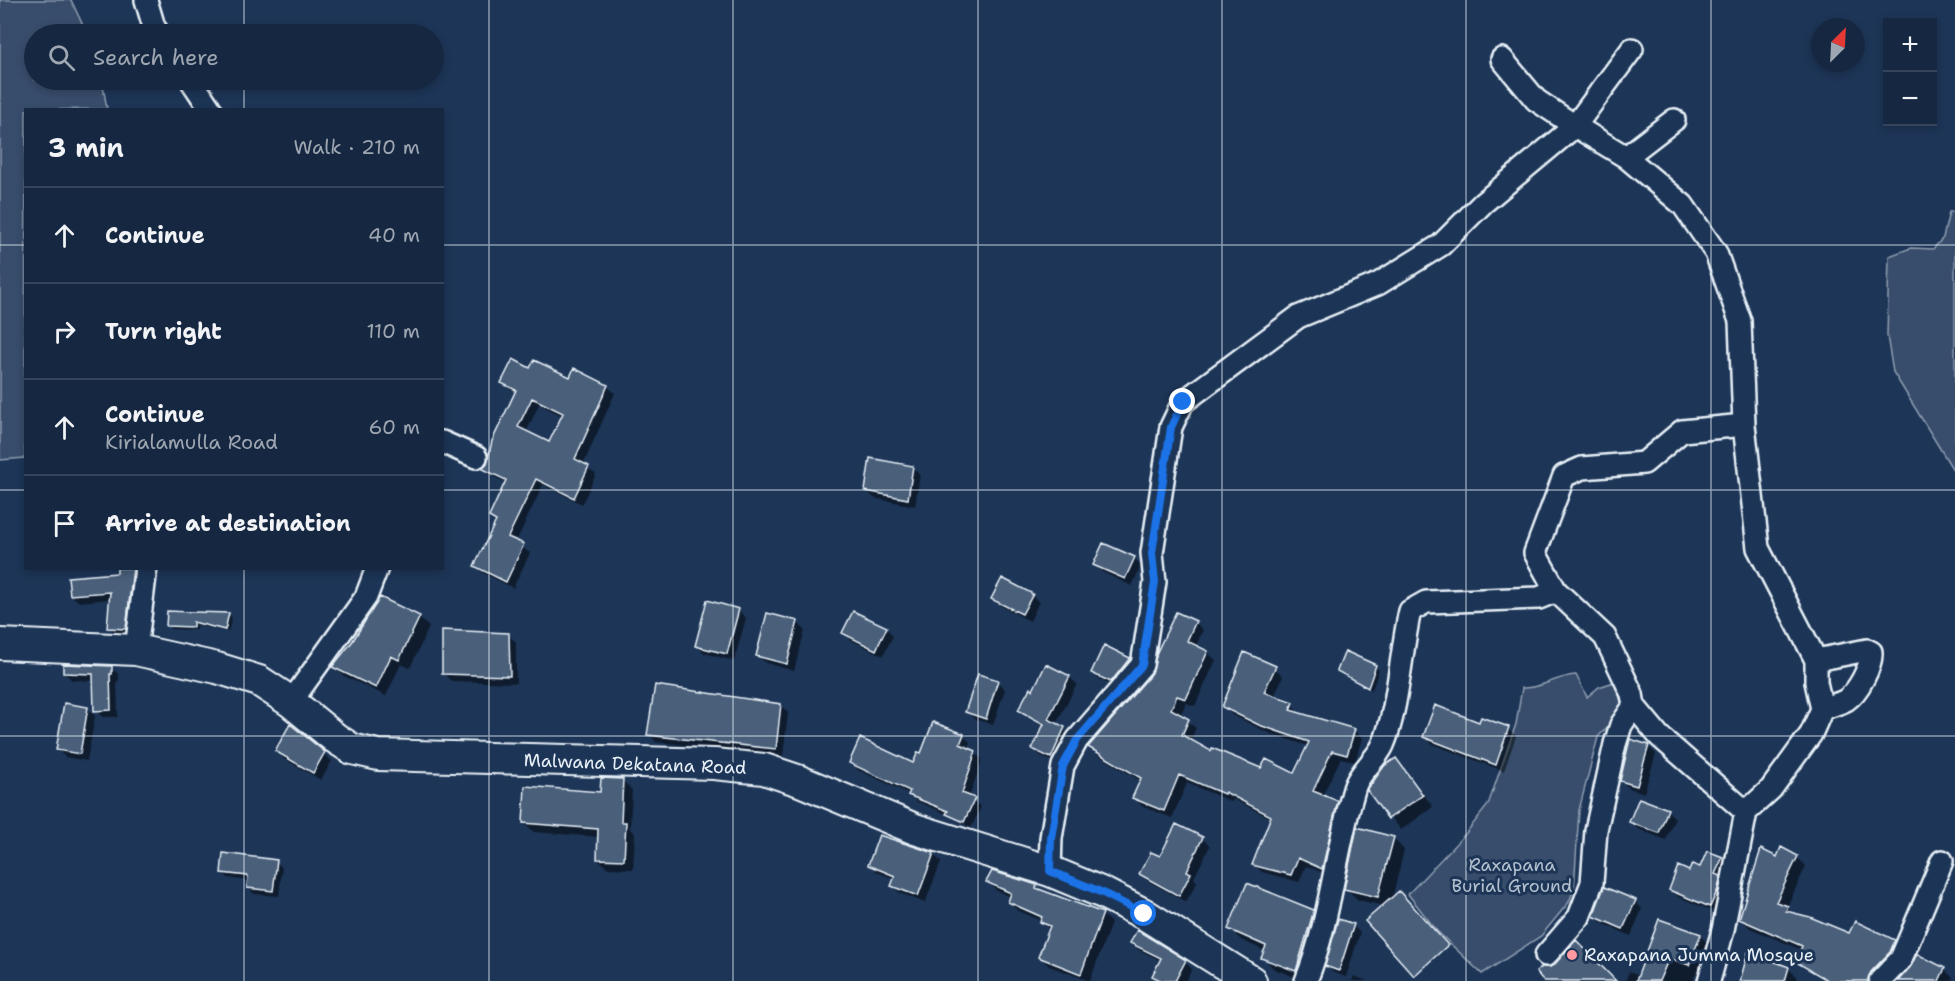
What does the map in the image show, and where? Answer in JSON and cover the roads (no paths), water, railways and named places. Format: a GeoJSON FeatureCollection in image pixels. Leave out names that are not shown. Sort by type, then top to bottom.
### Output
{"type":"FeatureCollection","features":[{"type":"Feature","properties":{"kind":"main road","name":"Malwana Dekatana Road"},"geometry":{"type":"LineString","coordinates":[[0,644],[136,650],[217,668],[259,681],[291,702],[335,738],[352,748],[378,756],[714,764],[764,769],[800,781],[915,830],[1050,871],[1103,893],[1144,914],[1251,981]]}},
{"type":"Feature","properties":{"kind":"street"},"geometry":{"type":"LineString","coordinates":[[146,0],[153,24]]}},
{"type":"Feature","properties":{"kind":"street"},"geometry":{"type":"LineString","coordinates":[[1050,871],[1051,838],[1063,766],[1077,740],[1142,665],[1155,582],[1152,553],[1171,427],[1183,402],[1298,317],[1378,284],[1441,245],[1483,203],[1575,126],[1632,49]]}},
{"type":"Feature","properties":{"kind":"street"},"geometry":{"type":"LineString","coordinates":[[1502,59],[1536,100],[1626,157],[1683,205],[1716,253],[1740,321],[1744,425],[1758,548],[1816,660],[1816,681],[1822,709],[1811,734],[1778,780],[1746,812],[1723,930],[1709,981]]}},
{"type":"Feature","properties":{"kind":"street"},"geometry":{"type":"LineString","coordinates":[[198,90],[210,108]]}},
{"type":"Feature","properties":{"kind":"street"},"geometry":{"type":"LineString","coordinates":[[1626,157],[1674,120]]}},
{"type":"Feature","properties":{"kind":"street"},"geometry":{"type":"LineString","coordinates":[[1744,425],[1682,431],[1644,463],[1582,468],[1564,476],[1535,553],[1556,591],[1605,637],[1632,693],[1634,706],[1659,736],[1746,812]]}},
{"type":"Feature","properties":{"kind":"street"},"geometry":{"type":"LineString","coordinates":[[444,443],[476,457]]}},
{"type":"Feature","properties":{"kind":"street"},"geometry":{"type":"LineString","coordinates":[[136,650],[146,570]]}},
{"type":"Feature","properties":{"kind":"street"},"geometry":{"type":"LineString","coordinates":[[291,702],[366,597],[376,570]]}},
{"type":"Feature","properties":{"kind":"street"},"geometry":{"type":"LineString","coordinates":[[1306,981],[1330,901],[1356,785],[1367,764],[1382,747],[1389,725],[1410,611],[1426,602],[1539,598],[1556,591]]}},
{"type":"Feature","properties":{"kind":"street"},"geometry":{"type":"LineString","coordinates":[[1816,660],[1867,650],[1871,652],[1871,659],[1860,682],[1846,700],[1822,709]]}},
{"type":"Feature","properties":{"kind":"street"},"geometry":{"type":"LineString","coordinates":[[1546,956],[1579,917],[1592,883],[1596,830],[1615,744],[1621,725],[1634,706]]}},
{"type":"Feature","properties":{"kind":"street"},"geometry":{"type":"LineString","coordinates":[[1880,981],[1901,959],[1942,861]]}},
{"type":"Feature","properties":{"kind":"place","name":"Raxapana Jumma Mosque"},"geometry":{"type":"Point","coordinates":[1572,955]}},
{"type":"Feature","properties":{"kind":"park label","name":"Raxapana Burial Ground"},"geometry":{"type":"Point","coordinates":[1512,875]}}]}
